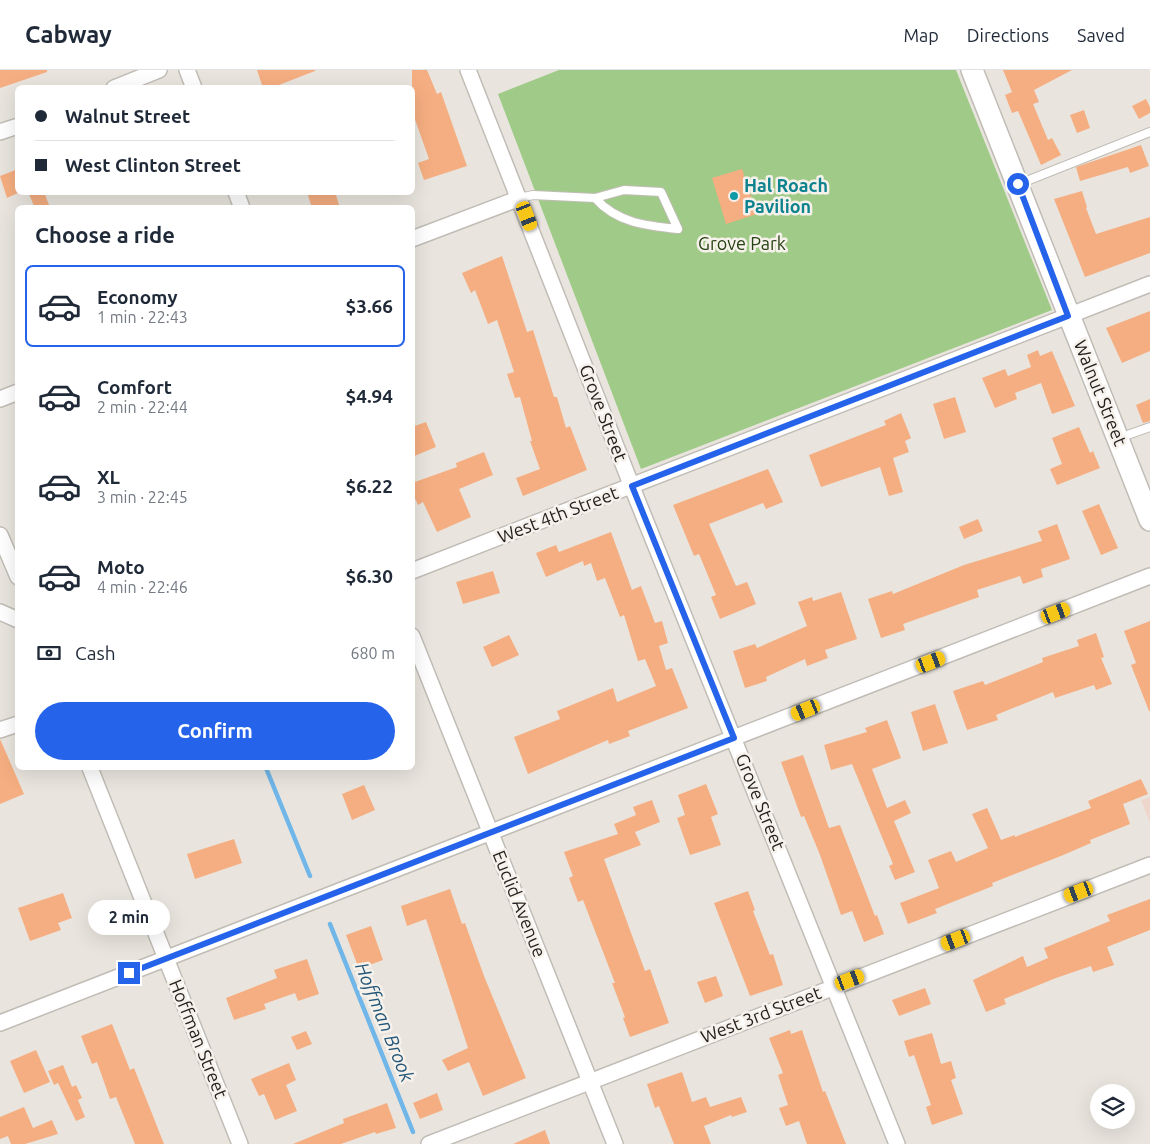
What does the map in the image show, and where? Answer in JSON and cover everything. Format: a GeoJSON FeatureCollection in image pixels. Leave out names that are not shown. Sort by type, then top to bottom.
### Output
{"type":"FeatureCollection","features":[{"type":"Feature","properties":{"kind":"street"},"geometry":{"type":"LineString","coordinates":[[122,85],[159,70]]}},
{"type":"Feature","properties":{"kind":"street"},"geometry":{"type":"LineString","coordinates":[[187,70],[193,85]]}},
{"type":"Feature","properties":{"kind":"street","name":"Grove Street"},"geometry":{"type":"LineString","coordinates":[[468,70],[632,486],[835,986],[897,1144]]}},
{"type":"Feature","properties":{"kind":"street","name":"Walnut Street"},"geometry":{"type":"LineString","coordinates":[[972,70],[1150,520]]}},
{"type":"Feature","properties":{"kind":"street"},"geometry":{"type":"LineString","coordinates":[[0,132],[15,127]]}},
{"type":"Feature","properties":{"kind":"street"},"geometry":{"type":"LineString","coordinates":[[415,238],[520,198]]}},
{"type":"Feature","properties":{"kind":"street","name":"West 4th Street"},"geometry":{"type":"LineString","coordinates":[[415,570],[1150,284]]}},
{"type":"Feature","properties":{"kind":"street"},"geometry":{"type":"LineString","coordinates":[[0,399],[15,393]]}},
{"type":"Feature","properties":{"kind":"street"},"geometry":{"type":"LineString","coordinates":[[0,535],[15,570]]}},
{"type":"Feature","properties":{"kind":"street"},"geometry":{"type":"LineString","coordinates":[[0,1023],[1150,576]]}},
{"type":"Feature","properties":{"kind":"street"},"geometry":{"type":"LineString","coordinates":[[0,612],[15,619]]}},
{"type":"Feature","properties":{"kind":"street","name":"Euclid Avenue"},"geometry":{"type":"LineString","coordinates":[[415,643],[615,1144]]}},
{"type":"Feature","properties":{"kind":"street"},"geometry":{"type":"LineString","coordinates":[[0,730],[15,725]]}},
{"type":"Feature","properties":{"kind":"street","name":"Hoffman Street"},"geometry":{"type":"LineString","coordinates":[[91,770],[240,1144]]}},
{"type":"Feature","properties":{"kind":"street","name":"West 3rd Street"},"geometry":{"type":"LineString","coordinates":[[429,1144],[1150,865]]}},
{"type":"Feature","properties":{"kind":"lane"},"geometry":{"type":"LineString","coordinates":[[1018,184],[1150,132]]}},
{"type":"Feature","properties":{"kind":"lane"},"geometry":{"type":"LineString","coordinates":[[520,198],[533,195],[594,198],[624,190],[661,192],[678,229],[640,226],[602,207],[594,198]]}},
{"type":"Feature","properties":{"kind":"lane"},"geometry":{"type":"LineString","coordinates":[[1119,439],[1150,426]]}},
{"type":"Feature","properties":{"kind":"shaded area"},"geometry":{"type":"Polygon","coordinates":[[[1150,797],[1150,823],[1141,800],[1150,797]]]}},
{"type":"Feature","properties":{"kind":"green space","name":"Grove Park"},"geometry":{"type":"Polygon","coordinates":[[[559,70],[956,70],[1052,310],[641,469],[498,94],[559,70]]]}},
{"type":"Feature","properties":{"kind":"building"},"geometry":{"type":"Polygon","coordinates":[[[0,70],[47,70],[47,72],[0,88],[0,70]]]}},
{"type":"Feature","properties":{"kind":"building"},"geometry":{"type":"Polygon","coordinates":[[[257,70],[315,70],[279,85],[262,85],[257,70]]]}},
{"type":"Feature","properties":{"kind":"building"},"geometry":{"type":"Polygon","coordinates":[[[412,70],[427,70],[437,94],[441,92],[467,166],[424,180],[418,163],[429,159],[415,119],[415,85],[412,85],[412,70]]]}},
{"type":"Feature","properties":{"kind":"building"},"geometry":{"type":"Polygon","coordinates":[[[1003,70],[1072,70],[1034,90],[1039,102],[1033,104],[1048,140],[1052,138],[1061,155],[1041,165],[1018,111],[1012,113],[1005,95],[1012,92],[1003,70]]]}},
{"type":"Feature","properties":{"kind":"building"},"geometry":{"type":"Polygon","coordinates":[[[1146,99],[1150,107],[1150,113],[1139,119],[1132,106],[1146,99]]]}},
{"type":"Feature","properties":{"kind":"building"},"geometry":{"type":"Polygon","coordinates":[[[1084,110],[1090,128],[1077,133],[1070,115],[1084,110]]]}},
{"type":"Feature","properties":{"kind":"building"},"geometry":{"type":"Polygon","coordinates":[[[1141,145],[1149,166],[1130,173],[1128,167],[1080,181],[1076,167],[1141,145]]]}},
{"type":"Feature","properties":{"kind":"building","name":"Hal Roach Pavilion"},"geometry":{"type":"Polygon","coordinates":[[[742,169],[757,214],[726,224],[712,178],[742,169]]]}},
{"type":"Feature","properties":{"kind":"building"},"geometry":{"type":"Polygon","coordinates":[[[15,170],[15,194],[7,198],[0,176],[15,170]]]}},
{"type":"Feature","properties":{"kind":"building"},"geometry":{"type":"Polygon","coordinates":[[[1082,191],[1096,234],[1150,217],[1150,253],[1085,277],[1054,199],[1082,191]]]}},
{"type":"Feature","properties":{"kind":"building"},"geometry":{"type":"Polygon","coordinates":[[[29,195],[45,195],[49,205],[34,205],[29,195]]]}},
{"type":"Feature","properties":{"kind":"building"},"geometry":{"type":"Polygon","coordinates":[[[308,195],[336,195],[339,205],[311,205],[308,195]]]}},
{"type":"Feature","properties":{"kind":"building"},"geometry":{"type":"Polygon","coordinates":[[[502,256],[527,332],[533,330],[554,397],[557,397],[566,428],[570,426],[587,470],[523,496],[516,478],[540,469],[530,441],[532,441],[520,397],[515,398],[507,374],[514,372],[497,320],[488,324],[475,290],[471,293],[462,273],[502,256]]]}},
{"type":"Feature","properties":{"kind":"building"},"geometry":{"type":"Polygon","coordinates":[[[1150,311],[1150,351],[1122,363],[1106,328],[1150,311]]]}},
{"type":"Feature","properties":{"kind":"building"},"geometry":{"type":"Polygon","coordinates":[[[1038,350],[1040,356],[1052,351],[1075,406],[1052,414],[1041,383],[1015,393],[1017,399],[995,408],[982,378],[1005,369],[1008,376],[1031,367],[1027,355],[1038,350]]]}},
{"type":"Feature","properties":{"kind":"building"},"geometry":{"type":"Polygon","coordinates":[[[955,397],[966,432],[944,439],[933,404],[955,397]]]}},
{"type":"Feature","properties":{"kind":"building"},"geometry":{"type":"Polygon","coordinates":[[[1150,399],[1150,421],[1143,423],[1136,405],[1150,399]]]}},
{"type":"Feature","properties":{"kind":"building"},"geometry":{"type":"Polygon","coordinates":[[[901,413],[911,438],[905,441],[909,452],[893,458],[903,492],[889,496],[880,467],[821,487],[809,455],[886,425],[884,421],[901,413]]]}},
{"type":"Feature","properties":{"kind":"building"},"geometry":{"type":"Polygon","coordinates":[[[426,422],[436,447],[415,456],[415,426],[426,422]]]}},
{"type":"Feature","properties":{"kind":"building"},"geometry":{"type":"Polygon","coordinates":[[[1079,427],[1090,453],[1093,451],[1100,468],[1057,485],[1050,469],[1062,464],[1052,438],[1079,427]]]}},
{"type":"Feature","properties":{"kind":"building"},"geometry":{"type":"Polygon","coordinates":[[[484,452],[493,475],[459,489],[471,517],[437,532],[423,502],[418,505],[415,498],[415,482],[457,467],[456,463],[484,452]]]}},
{"type":"Feature","properties":{"kind":"building"},"geometry":{"type":"Polygon","coordinates":[[[768,469],[783,502],[766,509],[763,503],[709,524],[736,586],[747,582],[756,604],[720,619],[711,597],[716,595],[699,554],[694,556],[673,505],[768,469]]]}},
{"type":"Feature","properties":{"kind":"building"},"geometry":{"type":"Polygon","coordinates":[[[1099,504],[1118,548],[1101,555],[1082,511],[1099,504]]]}},
{"type":"Feature","properties":{"kind":"building"},"geometry":{"type":"Polygon","coordinates":[[[978,519],[983,531],[964,539],[959,527],[978,519]]]}},
{"type":"Feature","properties":{"kind":"building"},"geometry":{"type":"Polygon","coordinates":[[[1057,524],[1070,559],[1041,569],[1043,577],[1023,584],[1020,576],[977,590],[979,597],[903,624],[905,630],[881,638],[868,599],[892,591],[893,594],[964,565],[1042,541],[1038,531],[1057,524]]]}},
{"type":"Feature","properties":{"kind":"building"},"geometry":{"type":"Polygon","coordinates":[[[611,532],[632,590],[641,586],[655,623],[662,621],[668,643],[659,646],[666,670],[672,668],[688,708],[628,731],[630,736],[609,744],[608,740],[528,774],[514,737],[560,719],[557,711],[613,688],[617,702],[656,686],[645,659],[638,661],[624,615],[620,617],[605,578],[597,581],[591,563],[584,566],[583,561],[546,577],[536,553],[556,545],[559,552],[611,532]]]}},
{"type":"Feature","properties":{"kind":"building"},"geometry":{"type":"Polygon","coordinates":[[[493,571],[500,593],[463,604],[456,582],[493,571]]]}},
{"type":"Feature","properties":{"kind":"building"},"geometry":{"type":"Polygon","coordinates":[[[841,592],[857,639],[825,650],[828,658],[807,666],[805,659],[766,677],[767,681],[745,688],[733,651],[755,644],[757,648],[807,626],[798,602],[812,597],[813,601],[841,592]]]}},
{"type":"Feature","properties":{"kind":"building"},"geometry":{"type":"Polygon","coordinates":[[[1150,621],[1149,711],[1131,665],[1136,663],[1124,631],[1150,621]]]}},
{"type":"Feature","properties":{"kind":"building"},"geometry":{"type":"Polygon","coordinates":[[[1096,633],[1104,657],[1101,658],[1112,684],[1096,690],[1094,685],[1055,698],[1053,692],[996,715],[998,720],[967,730],[953,691],[983,681],[985,685],[1043,662],[1042,658],[1079,646],[1077,640],[1096,633]]]}},
{"type":"Feature","properties":{"kind":"building"},"geometry":{"type":"Polygon","coordinates":[[[509,635],[519,655],[492,667],[483,647],[509,635]]]}},
{"type":"Feature","properties":{"kind":"building"},"geometry":{"type":"Polygon","coordinates":[[[935,704],[948,743],[923,751],[911,712],[935,704]]]}},
{"type":"Feature","properties":{"kind":"building"},"geometry":{"type":"Polygon","coordinates":[[[887,720],[901,758],[872,769],[887,808],[905,800],[911,813],[894,821],[915,872],[895,880],[889,866],[893,864],[852,764],[831,770],[824,745],[867,732],[865,728],[887,720]]]}},
{"type":"Feature","properties":{"kind":"building"},"geometry":{"type":"Polygon","coordinates":[[[0,739],[24,794],[0,804],[0,739]]]}},
{"type":"Feature","properties":{"kind":"building"},"geometry":{"type":"Polygon","coordinates":[[[803,755],[829,828],[840,825],[875,916],[877,915],[884,934],[864,942],[852,911],[841,915],[820,855],[804,816],[801,817],[781,762],[803,755]]]}},
{"type":"Feature","properties":{"kind":"building"},"geometry":{"type":"Polygon","coordinates":[[[1141,779],[1148,794],[1123,804],[1130,824],[1090,840],[1091,843],[1061,856],[992,883],[993,886],[935,909],[937,913],[908,924],[900,903],[939,888],[928,860],[951,851],[956,862],[988,848],[972,814],[987,808],[1001,840],[1015,835],[1015,837],[1091,808],[1088,801],[1141,779]]]}},
{"type":"Feature","properties":{"kind":"building"},"geometry":{"type":"Polygon","coordinates":[[[706,784],[718,814],[711,817],[721,845],[690,855],[677,818],[685,815],[678,795],[706,784]]]}},
{"type":"Feature","properties":{"kind":"building"},"geometry":{"type":"Polygon","coordinates":[[[364,785],[375,810],[352,820],[342,794],[364,785]]]}},
{"type":"Feature","properties":{"kind":"building"},"geometry":{"type":"Polygon","coordinates":[[[652,800],[660,822],[635,832],[641,845],[604,859],[645,971],[650,969],[669,1023],[630,1037],[623,1018],[625,1017],[612,983],[615,983],[583,900],[578,902],[569,878],[573,876],[564,852],[618,834],[614,824],[636,815],[633,807],[652,800]]]}},
{"type":"Feature","properties":{"kind":"building"},"geometry":{"type":"Polygon","coordinates":[[[234,839],[242,863],[195,879],[187,854],[234,839]]]}},
{"type":"Feature","properties":{"kind":"building"},"geometry":{"type":"Polygon","coordinates":[[[450,889],[462,924],[465,923],[484,976],[526,1078],[483,1096],[469,1062],[448,1071],[442,1060],[468,1048],[426,919],[407,926],[401,906],[450,889]]]}},
{"type":"Feature","properties":{"kind":"building"},"geometry":{"type":"Polygon","coordinates":[[[748,891],[755,910],[753,911],[770,955],[773,954],[783,985],[750,996],[714,903],[748,891]]]}},
{"type":"Feature","properties":{"kind":"building"},"geometry":{"type":"Polygon","coordinates":[[[63,893],[72,918],[58,923],[61,930],[30,941],[18,908],[63,893]]]}},
{"type":"Feature","properties":{"kind":"building"},"geometry":{"type":"Polygon","coordinates":[[[1150,899],[1150,930],[1107,947],[1114,965],[1093,972],[1091,966],[1056,978],[1004,999],[1006,1004],[986,1012],[973,980],[1023,956],[1027,967],[1048,958],[1044,948],[1110,921],[1107,915],[1150,899]]]}},
{"type":"Feature","properties":{"kind":"building"},"geometry":{"type":"Polygon","coordinates":[[[371,926],[383,960],[359,969],[346,935],[371,926]]]}},
{"type":"Feature","properties":{"kind":"building"},"geometry":{"type":"Polygon","coordinates":[[[307,959],[319,994],[298,1001],[295,993],[264,1004],[266,1009],[234,1020],[226,998],[277,978],[274,970],[307,959]]]}},
{"type":"Feature","properties":{"kind":"building"},"geometry":{"type":"Polygon","coordinates":[[[716,976],[723,996],[705,1003],[697,982],[716,976]]]}},
{"type":"Feature","properties":{"kind":"building"},"geometry":{"type":"Polygon","coordinates":[[[925,988],[931,1004],[899,1016],[892,1000],[925,988]]]}},
{"type":"Feature","properties":{"kind":"building"},"geometry":{"type":"Polygon","coordinates":[[[112,1024],[130,1070],[134,1068],[164,1144],[135,1144],[116,1097],[110,1099],[97,1062],[92,1064],[81,1036],[112,1024]]]}},
{"type":"Feature","properties":{"kind":"building"},"geometry":{"type":"Polygon","coordinates":[[[790,1030],[791,1034],[802,1030],[823,1092],[825,1091],[846,1144],[807,1144],[799,1121],[786,1126],[779,1108],[788,1105],[778,1075],[783,1073],[769,1038],[790,1030]]]}},
{"type":"Feature","properties":{"kind":"building"},"geometry":{"type":"Polygon","coordinates":[[[306,1031],[312,1044],[297,1050],[291,1037],[306,1031]]]}},
{"type":"Feature","properties":{"kind":"building"},"geometry":{"type":"Polygon","coordinates":[[[932,1033],[941,1064],[951,1061],[956,1078],[951,1080],[963,1114],[932,1125],[926,1107],[931,1105],[914,1055],[909,1057],[904,1041],[932,1033]]]}},
{"type":"Feature","properties":{"kind":"building"},"geometry":{"type":"Polygon","coordinates":[[[36,1050],[50,1082],[24,1093],[10,1061],[36,1050]]]}},
{"type":"Feature","properties":{"kind":"building"},"geometry":{"type":"Polygon","coordinates":[[[289,1063],[296,1080],[286,1085],[297,1111],[275,1120],[264,1094],[259,1096],[251,1079],[289,1063]]]}},
{"type":"Feature","properties":{"kind":"building"},"geometry":{"type":"Polygon","coordinates":[[[63,1065],[72,1087],[76,1085],[82,1098],[78,1100],[85,1117],[76,1121],[58,1083],[54,1085],[48,1071],[63,1065]]]}},
{"type":"Feature","properties":{"kind":"building"},"geometry":{"type":"Polygon","coordinates":[[[682,1072],[692,1102],[706,1097],[710,1107],[741,1097],[747,1112],[732,1117],[731,1115],[704,1126],[711,1144],[674,1144],[659,1106],[655,1108],[647,1084],[682,1072]]]}},
{"type":"Feature","properties":{"kind":"building"},"geometry":{"type":"Polygon","coordinates":[[[437,1093],[443,1110],[420,1119],[413,1103],[437,1093]]]}},
{"type":"Feature","properties":{"kind":"building"},"geometry":{"type":"Polygon","coordinates":[[[387,1103],[396,1128],[376,1134],[375,1132],[341,1144],[293,1144],[344,1123],[343,1119],[387,1103]]]}},
{"type":"Feature","properties":{"kind":"building"},"geometry":{"type":"Polygon","coordinates":[[[24,1107],[33,1128],[52,1120],[58,1134],[25,1144],[11,1144],[8,1136],[0,1139],[0,1117],[24,1107]]]}},
{"type":"Feature","properties":{"kind":"building"},"geometry":{"type":"Polygon","coordinates":[[[545,1130],[550,1144],[513,1144],[545,1130]]]}},
{"type":"Feature","properties":{"kind":"waterway","name":"Hoffman Brook"},"geometry":{"type":"LineString","coordinates":[[267,770],[310,876]]}},
{"type":"Feature","properties":{"kind":"waterway","name":"Hoffman Brook"},"geometry":{"type":"LineString","coordinates":[[330,924],[413,1132]]}},
{"type":"Feature","properties":{"kind":"place","name":"Hal Roach Pavilion"},"geometry":{"type":"Point","coordinates":[734,196]}},
{"type":"Feature","properties":{"kind":"route"},"geometry":{"type":"LineString","coordinates":[[129,973],[734,738],[632,486],[1068,316],[1018,184]]}}]}
